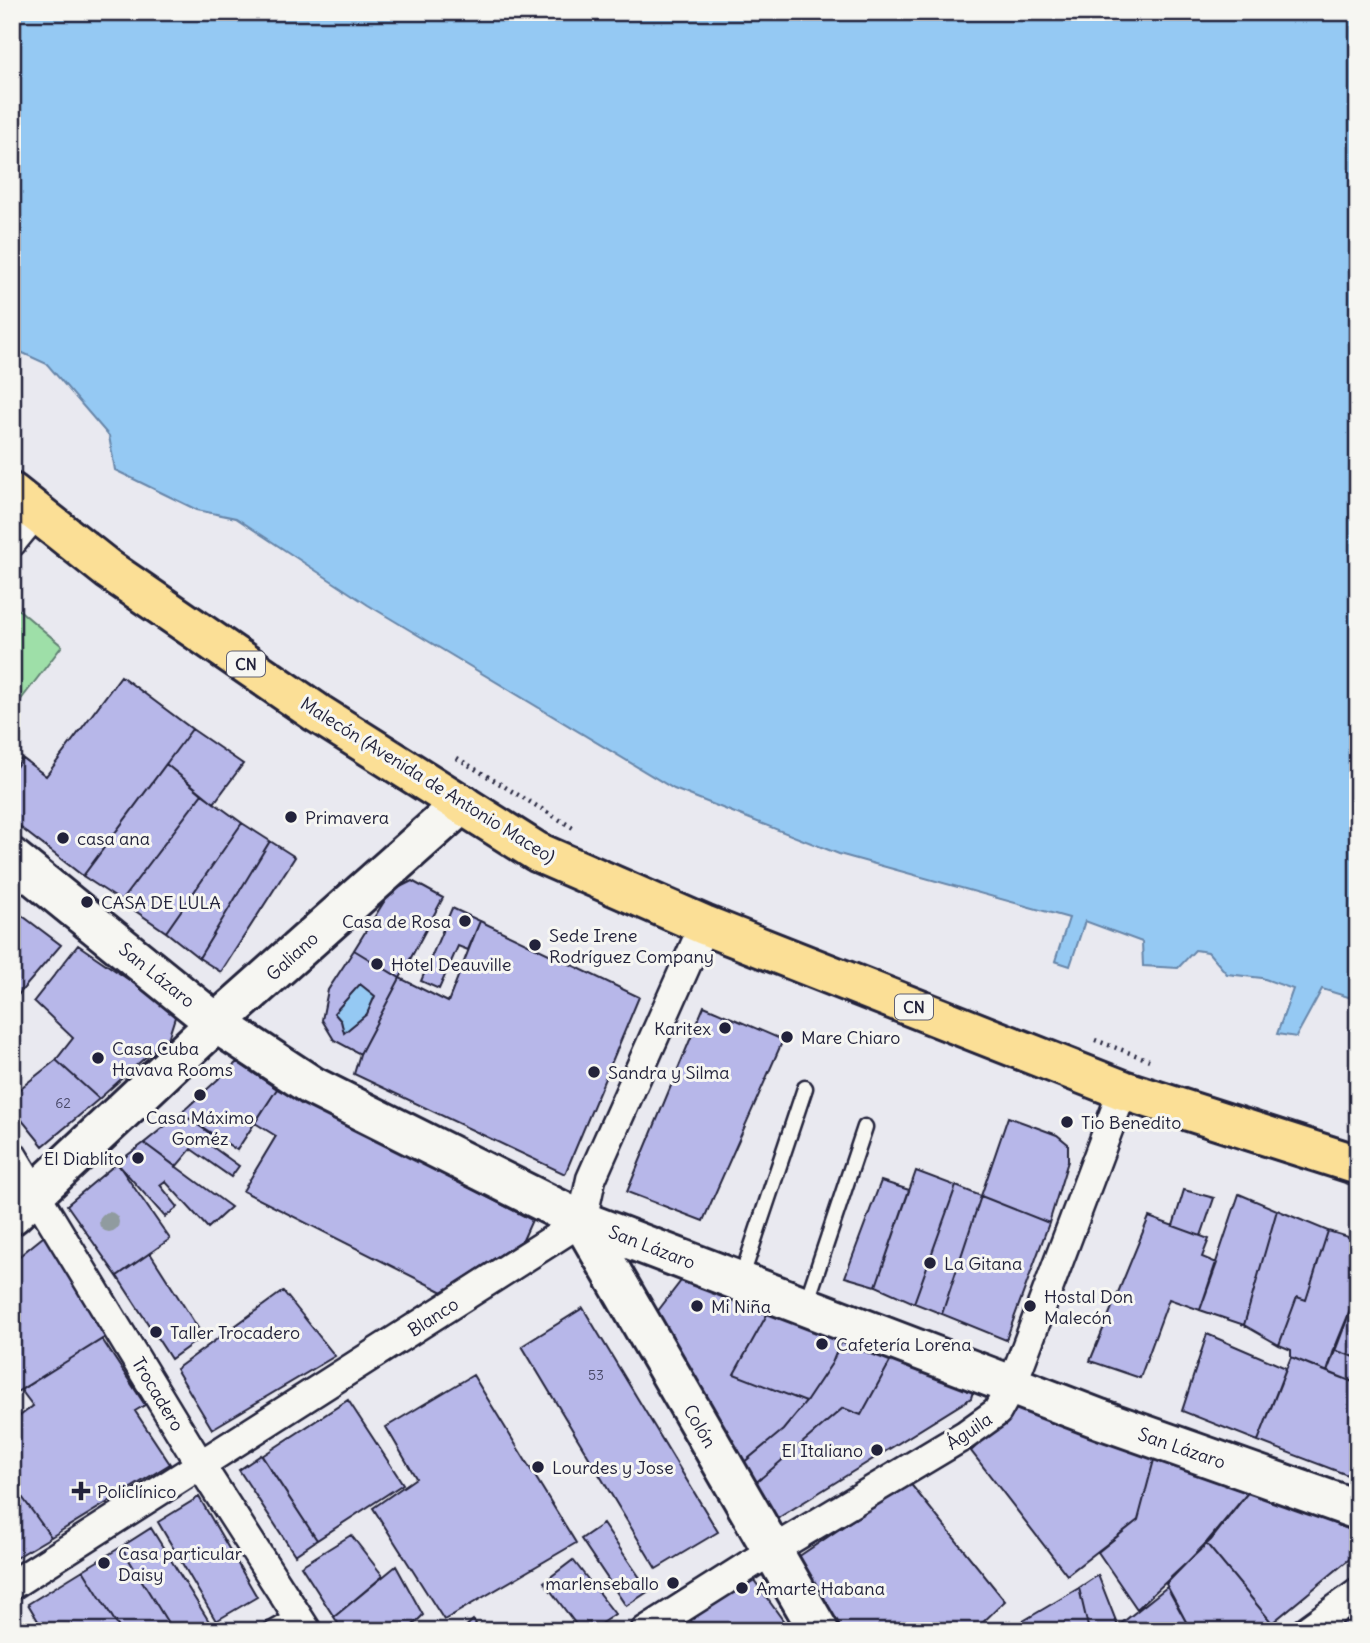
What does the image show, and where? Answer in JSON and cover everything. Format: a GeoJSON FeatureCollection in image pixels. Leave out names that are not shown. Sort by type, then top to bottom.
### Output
{"type":"FeatureCollection","features":[{"type":"Feature","properties":{"kind":"highway","name":"Malecón (Avenida de Antonio Maceo)"},"geometry":{"type":"LineString","coordinates":[[20,516],[109,570],[317,713],[537,852],[704,925],[1123,1090],[1358,1165]]}},
{"type":"Feature","properties":{"kind":"main road","name":"Galiano"},"geometry":{"type":"LineString","coordinates":[[25,1204],[216,1023],[462,804]]}},
{"type":"Feature","properties":{"kind":"main road","name":"San Lázaro"},"geometry":{"type":"LineString","coordinates":[[12,858],[216,1023],[312,1086],[583,1221],[806,1304],[1012,1385],[1358,1510]]}},
{"type":"Feature","properties":{"kind":"main road","name":"Colón"},"geometry":{"type":"LineString","coordinates":[[583,1221],[819,1631]]}},
{"type":"Feature","properties":{"kind":"street"},"geometry":{"type":"LineString","coordinates":[[583,1221],[591,1179],[704,925]]}},
{"type":"Feature","properties":{"kind":"street","name":"Águila"},"geometry":{"type":"LineString","coordinates":[[645,1631],[771,1551],[965,1435],[997,1412],[1012,1385],[1123,1090]]}},
{"type":"Feature","properties":{"kind":"street","name":"Trocadero"},"geometry":{"type":"LineString","coordinates":[[12,1155],[25,1204],[201,1466],[302,1623]]}},
{"type":"Feature","properties":{"kind":"street","name":"Blanco"},"geometry":{"type":"LineString","coordinates":[[12,1585],[583,1221]]}},
{"type":"Feature","properties":{"kind":"street"},"geometry":{"type":"LineString","coordinates":[[1306,1631],[1358,1593]]}},
{"type":"Feature","properties":{"kind":"lane"},"geometry":{"type":"LineString","coordinates":[[740,1280],[805,1088]]}},
{"type":"Feature","properties":{"kind":"lane"},"geometry":{"type":"LineString","coordinates":[[806,1304],[865,1127]]}},
{"type":"Feature","properties":{"kind":"lane"},"geometry":{"type":"LineString","coordinates":[[269,1631],[302,1623]]}},
{"type":"Feature","properties":{"kind":"path"},"geometry":{"type":"LineString","coordinates":[[448,753],[579,832]]}},
{"type":"Feature","properties":{"kind":"path"},"geometry":{"type":"LineString","coordinates":[[1091,1038],[1152,1061]]}},
{"type":"Feature","properties":{"kind":"green space"},"geometry":{"type":"Polygon","coordinates":[[[12,604],[62,646],[13,710],[12,709],[12,604]]]}},
{"type":"Feature","properties":{"kind":"water"},"geometry":{"type":"Polygon","coordinates":[[[12,12],[1358,12],[1358,1000],[1322,989],[1296,1037],[1277,1034],[1293,989],[1262,978],[1227,974],[1208,952],[1195,950],[1178,968],[1143,966],[1142,942],[1085,921],[1070,966],[1055,961],[1069,918],[839,854],[674,789],[368,605],[236,518],[197,510],[115,470],[109,436],[47,364],[12,348],[12,12]]]}},
{"type":"Feature","properties":{"kind":"water"},"geometry":{"type":"Polygon","coordinates":[[[360,984],[375,996],[367,1014],[344,1033],[341,1021],[334,1013],[360,984]]]}},
{"type":"Feature","properties":{"kind":"building"},"geometry":{"type":"Polygon","coordinates":[[[121,676],[192,729],[83,876],[12,821],[12,773],[22,758],[46,776],[121,676]]]}},
{"type":"Feature","properties":{"kind":"building"},"geometry":{"type":"Polygon","coordinates":[[[192,729],[243,764],[214,803],[166,764],[192,729]]]}},
{"type":"Feature","properties":{"kind":"building"},"geometry":{"type":"Polygon","coordinates":[[[166,764],[202,794],[121,901],[83,876],[166,764]]]}},
{"type":"Feature","properties":{"kind":"building"},"geometry":{"type":"Polygon","coordinates":[[[202,794],[242,823],[166,932],[121,901],[202,794]]]}},
{"type":"Feature","properties":{"kind":"building"},"geometry":{"type":"Polygon","coordinates":[[[242,823],[270,841],[199,958],[166,932],[242,823]]]}},
{"type":"Feature","properties":{"kind":"building"},"geometry":{"type":"Polygon","coordinates":[[[270,841],[295,857],[221,972],[199,958],[270,841]]]}},
{"type":"Feature","properties":{"kind":"building"},"geometry":{"type":"Polygon","coordinates":[[[412,881],[443,898],[400,978],[354,950],[390,892],[412,881]]]}},
{"type":"Feature","properties":{"kind":"building"},"geometry":{"type":"Polygon","coordinates":[[[12,908],[61,945],[12,1002],[12,908]]]}},
{"type":"Feature","properties":{"kind":"building"},"geometry":{"type":"Polygon","coordinates":[[[452,908],[480,921],[468,950],[458,946],[439,989],[421,981],[452,908]]]}},
{"type":"Feature","properties":{"kind":"building"},"geometry":{"type":"Polygon","coordinates":[[[480,921],[639,997],[565,1174],[354,1074],[360,1054],[400,978],[448,1002],[480,921]]]}},
{"type":"Feature","properties":{"kind":"building"},"geometry":{"type":"Polygon","coordinates":[[[78,945],[170,1008],[175,1017],[169,1036],[99,1099],[56,1060],[73,1038],[34,1001],[78,945]]]}},
{"type":"Feature","properties":{"kind":"building"},"geometry":{"type":"Polygon","coordinates":[[[354,950],[400,978],[360,1054],[334,1040],[322,1020],[328,990],[354,950]],[[360,984],[334,1013],[341,1021],[344,1033],[367,1014],[375,996],[360,984]]]}},
{"type":"Feature","properties":{"kind":"building"},"geometry":{"type":"Polygon","coordinates":[[[704,1006],[783,1040],[703,1221],[627,1192],[704,1006]]]}},
{"type":"Feature","properties":{"kind":"building"},"geometry":{"type":"Polygon","coordinates":[[[56,1060],[99,1099],[43,1146],[12,1108],[12,1095],[56,1060]]]}},
{"type":"Feature","properties":{"kind":"building"},"geometry":{"type":"Polygon","coordinates":[[[237,1062],[277,1089],[237,1150],[181,1113],[237,1062]]]}},
{"type":"Feature","properties":{"kind":"building"},"geometry":{"type":"Polygon","coordinates":[[[277,1089],[532,1220],[523,1240],[443,1292],[243,1191],[276,1136],[255,1123],[277,1089]]]}},
{"type":"Feature","properties":{"kind":"building"},"geometry":{"type":"Polygon","coordinates":[[[181,1113],[215,1137],[210,1145],[239,1166],[231,1177],[191,1149],[176,1167],[144,1143],[181,1113]]]}},
{"type":"Feature","properties":{"kind":"building"},"geometry":{"type":"Polygon","coordinates":[[[1008,1117],[1057,1135],[1068,1144],[1068,1161],[1049,1223],[981,1196],[1008,1117]]]}},
{"type":"Feature","properties":{"kind":"building"},"geometry":{"type":"Polygon","coordinates":[[[144,1143],[231,1207],[208,1228],[165,1181],[160,1185],[178,1207],[165,1217],[117,1163],[144,1143]]]}},
{"type":"Feature","properties":{"kind":"building"},"geometry":{"type":"Polygon","coordinates":[[[117,1163],[170,1239],[117,1276],[67,1205],[117,1163]]]}},
{"type":"Feature","properties":{"kind":"building"},"geometry":{"type":"Polygon","coordinates":[[[916,1171],[956,1186],[914,1303],[876,1286],[916,1171]]]}},
{"type":"Feature","properties":{"kind":"building"},"geometry":{"type":"Polygon","coordinates":[[[881,1181],[909,1190],[876,1286],[845,1277],[881,1181]]]}},
{"type":"Feature","properties":{"kind":"building"},"geometry":{"type":"Polygon","coordinates":[[[956,1186],[981,1196],[942,1314],[914,1303],[956,1186]]]}},
{"type":"Feature","properties":{"kind":"building"},"geometry":{"type":"Polygon","coordinates":[[[1184,1190],[1214,1198],[1201,1236],[1173,1226],[1184,1190]]]}},
{"type":"Feature","properties":{"kind":"building"},"geometry":{"type":"Polygon","coordinates":[[[1239,1194],[1277,1210],[1244,1325],[1200,1310],[1239,1194]]]}},
{"type":"Feature","properties":{"kind":"building"},"geometry":{"type":"Polygon","coordinates":[[[981,1196],[1049,1223],[1006,1340],[942,1314],[981,1196]]]}},
{"type":"Feature","properties":{"kind":"building"},"geometry":{"type":"Polygon","coordinates":[[[1277,1210],[1328,1231],[1306,1300],[1297,1297],[1279,1345],[1244,1325],[1277,1210]]]}},
{"type":"Feature","properties":{"kind":"building"},"geometry":{"type":"Polygon","coordinates":[[[1149,1217],[1209,1239],[1202,1257],[1217,1263],[1200,1310],[1169,1299],[1140,1378],[1090,1361],[1149,1217]]]}},
{"type":"Feature","properties":{"kind":"building"},"geometry":{"type":"Polygon","coordinates":[[[1328,1231],[1358,1240],[1358,1291],[1327,1372],[1291,1357],[1291,1350],[1279,1345],[1297,1297],[1306,1300],[1328,1231]]]}},
{"type":"Feature","properties":{"kind":"building"},"geometry":{"type":"Polygon","coordinates":[[[48,1233],[109,1335],[12,1395],[12,1262],[48,1233]]]}},
{"type":"Feature","properties":{"kind":"building"},"geometry":{"type":"Polygon","coordinates":[[[150,1253],[203,1336],[171,1359],[117,1276],[150,1253]]]}},
{"type":"Feature","properties":{"kind":"building"},"geometry":{"type":"Polygon","coordinates":[[[684,1277],[769,1311],[734,1374],[806,1402],[783,1430],[737,1468],[654,1316],[684,1277]]]}},
{"type":"Feature","properties":{"kind":"building"},"geometry":{"type":"Polygon","coordinates":[[[283,1291],[335,1356],[212,1429],[176,1369],[283,1291]]]}},
{"type":"Feature","properties":{"kind":"building"},"geometry":{"type":"Polygon","coordinates":[[[1358,1291],[1358,1358],[1334,1350],[1358,1291]]]}},
{"type":"Feature","properties":{"kind":"building"},"geometry":{"type":"Polygon","coordinates":[[[583,1308],[718,1532],[656,1569],[522,1346],[583,1308]]]}},
{"type":"Feature","properties":{"kind":"building"},"geometry":{"type":"Polygon","coordinates":[[[769,1311],[842,1338],[832,1363],[806,1402],[734,1374],[769,1311]]]}},
{"type":"Feature","properties":{"kind":"building"},"geometry":{"type":"Polygon","coordinates":[[[1207,1334],[1286,1368],[1258,1441],[1182,1411],[1207,1334]]]}},
{"type":"Feature","properties":{"kind":"building"},"geometry":{"type":"Polygon","coordinates":[[[842,1338],[891,1360],[861,1415],[843,1408],[752,1486],[737,1468],[783,1430],[806,1402],[832,1363],[842,1338]]]}},
{"type":"Feature","properties":{"kind":"building"},"geometry":{"type":"Polygon","coordinates":[[[102,1339],[145,1405],[135,1411],[170,1464],[51,1537],[12,1483],[12,1422],[33,1406],[21,1390],[102,1339]]]}},
{"type":"Feature","properties":{"kind":"building"},"geometry":{"type":"Polygon","coordinates":[[[1334,1350],[1358,1358],[1358,1384],[1327,1372],[1334,1350]]]}},
{"type":"Feature","properties":{"kind":"building"},"geometry":{"type":"Polygon","coordinates":[[[1291,1357],[1358,1384],[1358,1479],[1258,1441],[1291,1357]]]}},
{"type":"Feature","properties":{"kind":"building"},"geometry":{"type":"Polygon","coordinates":[[[891,1360],[974,1388],[971,1398],[775,1520],[752,1486],[843,1408],[861,1415],[891,1360]]]}},
{"type":"Feature","properties":{"kind":"building"},"geometry":{"type":"Polygon","coordinates":[[[473,1375],[576,1543],[444,1620],[373,1508],[416,1478],[386,1427],[473,1375]]]}},
{"type":"Feature","properties":{"kind":"building"},"geometry":{"type":"Polygon","coordinates":[[[348,1400],[403,1484],[317,1540],[262,1456],[348,1400]]]}},
{"type":"Feature","properties":{"kind":"building"},"geometry":{"type":"Polygon","coordinates":[[[1024,1401],[1155,1456],[1138,1520],[1067,1575],[971,1451],[1024,1401]]]}},
{"type":"Feature","properties":{"kind":"building"},"geometry":{"type":"Polygon","coordinates":[[[261,1455],[317,1540],[295,1555],[239,1470],[261,1455]]]}},
{"type":"Feature","properties":{"kind":"building"},"geometry":{"type":"Polygon","coordinates":[[[1155,1456],[1250,1490],[1211,1540],[1137,1609],[1098,1552],[1138,1520],[1155,1456]]]}},
{"type":"Feature","properties":{"kind":"building"},"geometry":{"type":"Polygon","coordinates":[[[909,1482],[1005,1601],[974,1631],[842,1631],[798,1557],[909,1482]]]}},
{"type":"Feature","properties":{"kind":"building"},"geometry":{"type":"Polygon","coordinates":[[[12,1483],[51,1537],[12,1560],[12,1483]]]}},
{"type":"Feature","properties":{"kind":"building"},"geometry":{"type":"Polygon","coordinates":[[[1250,1490],[1358,1533],[1358,1552],[1272,1623],[1206,1543],[1250,1490]]]}},
{"type":"Feature","properties":{"kind":"building"},"geometry":{"type":"Polygon","coordinates":[[[199,1497],[257,1597],[216,1621],[158,1522],[199,1497]]]}},
{"type":"Feature","properties":{"kind":"building"},"geometry":{"type":"Polygon","coordinates":[[[603,1524],[649,1591],[626,1606],[581,1539],[603,1524]]]}},
{"type":"Feature","properties":{"kind":"building"},"geometry":{"type":"Polygon","coordinates":[[[151,1528],[215,1631],[173,1631],[121,1547],[151,1528]]]}},
{"type":"Feature","properties":{"kind":"building"},"geometry":{"type":"Polygon","coordinates":[[[351,1535],[383,1576],[334,1617],[301,1566],[351,1535]]]}},
{"type":"Feature","properties":{"kind":"building"},"geometry":{"type":"Polygon","coordinates":[[[1206,1543],[1272,1623],[1262,1631],[1191,1631],[1166,1584],[1206,1543]]]}},
{"type":"Feature","properties":{"kind":"building"},"geometry":{"type":"Polygon","coordinates":[[[121,1547],[173,1631],[121,1631],[83,1570],[121,1547]]]}},
{"type":"Feature","properties":{"kind":"building"},"geometry":{"type":"Polygon","coordinates":[[[573,1560],[615,1614],[590,1631],[581,1631],[544,1582],[573,1560]]]}},
{"type":"Feature","properties":{"kind":"building"},"geometry":{"type":"Polygon","coordinates":[[[396,1566],[423,1615],[407,1631],[343,1631],[334,1617],[396,1566]]]}},
{"type":"Feature","properties":{"kind":"building"},"geometry":{"type":"Polygon","coordinates":[[[83,1570],[121,1631],[44,1631],[28,1604],[83,1570]]]}},
{"type":"Feature","properties":{"kind":"building"},"geometry":{"type":"Polygon","coordinates":[[[1098,1575],[1118,1626],[1167,1587],[1191,1631],[1089,1631],[1079,1588],[1098,1575]]]}},
{"type":"Feature","properties":{"kind":"building"},"geometry":{"type":"Polygon","coordinates":[[[751,1576],[790,1630],[697,1631],[688,1616],[751,1576]]]}},
{"type":"Feature","properties":{"kind":"building"},"geometry":{"type":"Polygon","coordinates":[[[1079,1588],[1089,1631],[1022,1631],[1018,1624],[1079,1588]]]}},
{"type":"Feature","properties":{"kind":"building"},"geometry":{"type":"Polygon","coordinates":[[[1358,1607],[1358,1628],[1347,1615],[1358,1607]]]}},
{"type":"Feature","properties":{"kind":"building"},"geometry":{"type":"Polygon","coordinates":[[[1347,1615],[1358,1631],[1325,1631],[1347,1615]]]}},
{"type":"Feature","properties":{"kind":"building"},"geometry":{"type":"Polygon","coordinates":[[[688,1616],[697,1631],[664,1631],[688,1616]]]}},
{"type":"Feature","properties":{"kind":"building"},"geometry":{"type":"Polygon","coordinates":[[[473,1620],[481,1631],[461,1631],[473,1620]]]}},
{"type":"Feature","properties":{"kind":"place","name":"Primavera"},"geometry":{"type":"Point","coordinates":[291,817]}},
{"type":"Feature","properties":{"kind":"place","name":"casa ana"},"geometry":{"type":"Point","coordinates":[63,838]}},
{"type":"Feature","properties":{"kind":"place","name":"CASA DE LULA"},"geometry":{"type":"Point","coordinates":[87,902]}},
{"type":"Feature","properties":{"kind":"place","name":"Casa de Rosa"},"geometry":{"type":"Point","coordinates":[465,921]}},
{"type":"Feature","properties":{"kind":"place","name":"Sede Irene Rodríguez Company"},"geometry":{"type":"Point","coordinates":[535,945]}},
{"type":"Feature","properties":{"kind":"place","name":"Hotel Deauville"},"geometry":{"type":"Point","coordinates":[377,964]}},
{"type":"Feature","properties":{"kind":"place","name":"Karitex"},"geometry":{"type":"Point","coordinates":[725,1028]}},
{"type":"Feature","properties":{"kind":"place","name":"Mare Chiaro"},"geometry":{"type":"Point","coordinates":[787,1037]}},
{"type":"Feature","properties":{"kind":"place","name":"Casa Cuba Havava Rooms"},"geometry":{"type":"Point","coordinates":[98,1058]}},
{"type":"Feature","properties":{"kind":"place","name":"Sandra y Silma"},"geometry":{"type":"Point","coordinates":[594,1072]}},
{"type":"Feature","properties":{"kind":"place","name":"Casa Máximo Goméz"},"geometry":{"type":"Point","coordinates":[200,1095]}},
{"type":"Feature","properties":{"kind":"place","name":"Tio Benedito"},"geometry":{"type":"Point","coordinates":[1067,1122]}},
{"type":"Feature","properties":{"kind":"place","name":"El Diablito"},"geometry":{"type":"Point","coordinates":[138,1158]}},
{"type":"Feature","properties":{"kind":"place","name":"La Gitana"},"geometry":{"type":"Point","coordinates":[930,1263]}},
{"type":"Feature","properties":{"kind":"place","name":"Mi Niña"},"geometry":{"type":"Point","coordinates":[697,1306]}},
{"type":"Feature","properties":{"kind":"place","name":"Hostal Don Malecón"},"geometry":{"type":"Point","coordinates":[1030,1306]}},
{"type":"Feature","properties":{"kind":"place","name":"Taller Trocadero"},"geometry":{"type":"Point","coordinates":[156,1332]}},
{"type":"Feature","properties":{"kind":"place","name":"Cafetería Lorena"},"geometry":{"type":"Point","coordinates":[822,1344]}},
{"type":"Feature","properties":{"kind":"place","name":"El Italiano"},"geometry":{"type":"Point","coordinates":[877,1450]}},
{"type":"Feature","properties":{"kind":"place","name":"Lourdes y Jose"},"geometry":{"type":"Point","coordinates":[538,1467]}},
{"type":"Feature","properties":{"kind":"place","name":"Policlínico"},"geometry":{"type":"Point","coordinates":[81,1491]}},
{"type":"Feature","properties":{"kind":"place","name":"Casa particular Daisy"},"geometry":{"type":"Point","coordinates":[104,1563]}},
{"type":"Feature","properties":{"kind":"place","name":"marlenseballo"},"geometry":{"type":"Point","coordinates":[673,1583]}},
{"type":"Feature","properties":{"kind":"place","name":"Amarte Habana"},"geometry":{"type":"Point","coordinates":[742,1588]}}]}
